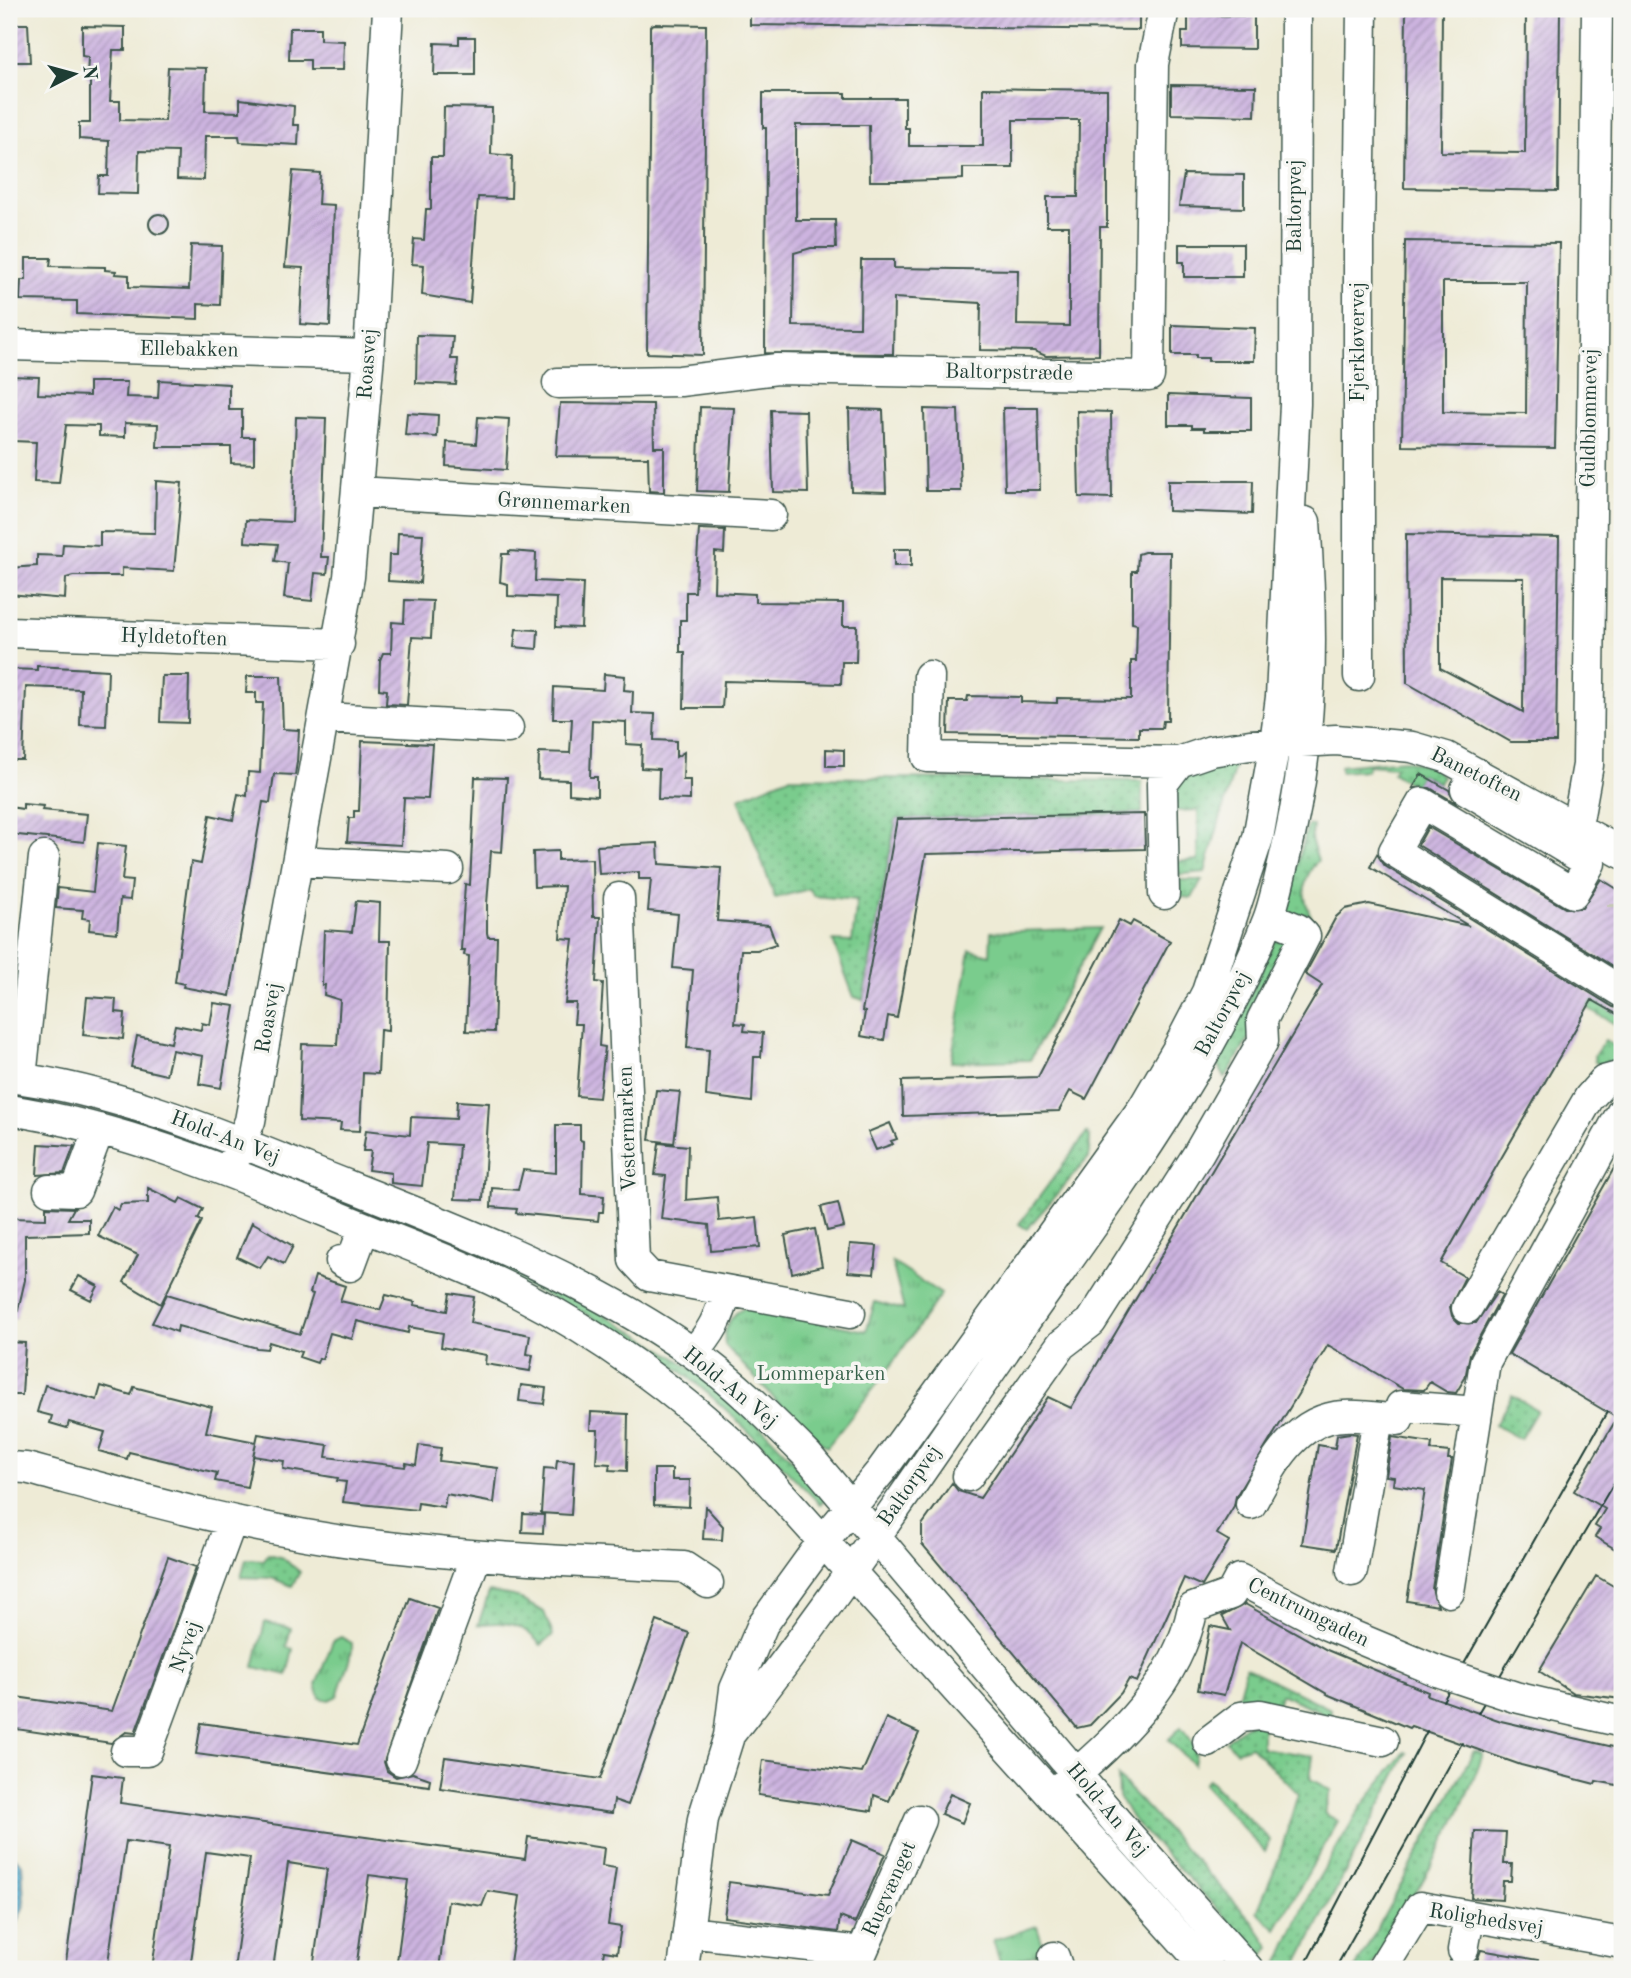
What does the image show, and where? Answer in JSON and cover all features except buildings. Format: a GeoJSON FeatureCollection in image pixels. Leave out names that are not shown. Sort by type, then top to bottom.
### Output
{"type":"FeatureCollection","features":[{"type":"Feature","properties":{"kind":"street","name":"Roasvej"},"geometry":{"type":"LineString","coordinates":[[229,1172],[250,1121],[338,644],[358,492],[369,355],[388,9]]}},
{"type":"Feature","properties":{"kind":"street","name":"Baltorpstræde"},"geometry":{"type":"LineString","coordinates":[[558,383],[680,381],[777,369],[1149,376],[1153,64],[1164,9]]}},
{"type":"Feature","properties":{"kind":"street","name":"Baltorpvej"},"geometry":{"type":"LineString","coordinates":[[823,1541],[853,1506],[1100,1170],[1178,1051],[1207,992],[1258,838],[1281,697],[1295,404],[1296,9]]}},
{"type":"Feature","properties":{"kind":"street","name":"Fjerkløvervej"},"geometry":{"type":"LineString","coordinates":[[1359,676],[1359,267],[1363,9]]}},
{"type":"Feature","properties":{"kind":"street","name":"Guldblommevej"},"geometry":{"type":"LineString","coordinates":[[1577,826],[1588,765],[1597,9]]}},
{"type":"Feature","properties":{"kind":"street","name":"Ellebakken"},"geometry":{"type":"LineString","coordinates":[[9,345],[369,355]]}},
{"type":"Feature","properties":{"kind":"street","name":"Baltorpvej"},"geometry":{"type":"LineString","coordinates":[[850,1571],[1143,1151],[1187,1081],[1233,999],[1269,917],[1293,828],[1307,741],[1312,655],[1295,404]]}},
{"type":"Feature","properties":{"kind":"street","name":"Grønnemarken"},"geometry":{"type":"LineString","coordinates":[[358,492],[771,515]]}},
{"type":"Feature","properties":{"kind":"street","name":"Hyldetoften"},"geometry":{"type":"LineString","coordinates":[[9,632],[338,644]]}},
{"type":"Feature","properties":{"kind":"street","name":"Banetoften"},"geometry":{"type":"LineString","coordinates":[[929,676],[927,757],[1179,762],[1210,751],[1275,743],[1336,740],[1412,747],[1446,757],[1476,772],[1622,853]]}},
{"type":"Feature","properties":{"kind":"street"},"geometry":{"type":"LineString","coordinates":[[326,718],[508,728]]}},
{"type":"Feature","properties":{"kind":"street"},"geometry":{"type":"LineString","coordinates":[[1164,894],[1162,784],[1179,762]]}},
{"type":"Feature","properties":{"kind":"street"},"geometry":{"type":"LineString","coordinates":[[1476,772],[1466,789],[1590,863],[1573,893],[1422,803],[1394,851],[1622,992]]}},
{"type":"Feature","properties":{"kind":"street","name":"Hold-An Vej"},"geometry":{"type":"LineString","coordinates":[[44,857],[15,1078],[151,1110],[478,1238],[598,1295],[693,1353],[768,1416],[853,1506],[1077,1774],[1246,1968]]}},
{"type":"Feature","properties":{"kind":"street"},"geometry":{"type":"LineString","coordinates":[[298,861],[447,869]]}},
{"type":"Feature","properties":{"kind":"street","name":"Vestermarken"},"geometry":{"type":"LineString","coordinates":[[619,898],[634,1260],[649,1276],[850,1313]]}},
{"type":"Feature","properties":{"kind":"street"},"geometry":{"type":"LineString","coordinates":[[968,1476],[1061,1345],[1091,1322],[1227,1104],[1263,1041],[1262,1020],[1305,936],[1298,929],[1269,917]]}},
{"type":"Feature","properties":{"kind":"street"},"geometry":{"type":"LineString","coordinates":[[1467,1308],[1584,1105],[1613,1078]]}},
{"type":"Feature","properties":{"kind":"street"},"geometry":{"type":"LineString","coordinates":[[1187,1081],[1227,1104]]}},
{"type":"Feature","properties":{"kind":"street","name":"Hold-An Vej"},"geometry":{"type":"LineString","coordinates":[[9,1110],[99,1129],[229,1172],[517,1292],[620,1352],[707,1419],[750,1460],[1208,1969]]}},
{"type":"Feature","properties":{"kind":"street"},"geometry":{"type":"LineString","coordinates":[[1449,1592],[1485,1362],[1622,1111]]}},
{"type":"Feature","properties":{"kind":"street"},"geometry":{"type":"LineString","coordinates":[[49,1190],[76,1191],[99,1129]]}},
{"type":"Feature","properties":{"kind":"street"},"geometry":{"type":"LineString","coordinates":[[341,1261],[350,1266],[364,1228]]}},
{"type":"Feature","properties":{"kind":"street"},"geometry":{"type":"LineString","coordinates":[[693,1353],[710,1334],[722,1311],[726,1291]]}},
{"type":"Feature","properties":{"kind":"street"},"geometry":{"type":"LineString","coordinates":[[1251,1504],[1271,1468],[1301,1430],[1341,1416],[1398,1420],[1401,1406],[1477,1412]]}},
{"type":"Feature","properties":{"kind":"street"},"geometry":{"type":"LineString","coordinates":[[1352,1571],[1378,1418]]}},
{"type":"Feature","properties":{"kind":"street"},"geometry":{"type":"LineString","coordinates":[[9,1467],[26,1468],[231,1521],[355,1543],[476,1556],[684,1567],[708,1583]]}},
{"type":"Feature","properties":{"kind":"street","name":"Nyvej"},"geometry":{"type":"LineString","coordinates":[[126,1751],[147,1751],[231,1521]]}},
{"type":"Feature","properties":{"kind":"street"},"geometry":{"type":"LineString","coordinates":[[683,1969],[704,1819],[729,1735],[735,1689],[763,1624],[823,1541]]}},
{"type":"Feature","properties":{"kind":"street"},"geometry":{"type":"LineString","coordinates":[[401,1760],[476,1556]]}},
{"type":"Feature","properties":{"kind":"street"},"geometry":{"type":"LineString","coordinates":[[729,1735],[850,1571]]}},
{"type":"Feature","properties":{"kind":"street","name":"Centrumgaden"},"geometry":{"type":"LineString","coordinates":[[1050,1796],[1137,1717],[1159,1687],[1188,1633],[1193,1608],[1231,1594],[1239,1579],[1327,1625],[1437,1671],[1515,1697],[1622,1721]]}},
{"type":"Feature","properties":{"kind":"street"},"geometry":{"type":"LineString","coordinates":[[1208,1742],[1241,1717],[1260,1715],[1383,1741]]}},
{"type":"Feature","properties":{"kind":"street","name":"Rugvænget"},"geometry":{"type":"LineString","coordinates":[[688,1932],[862,1952],[920,1820]]}},
{"type":"Feature","properties":{"kind":"street","name":"Rolighedsvej"},"geometry":{"type":"LineString","coordinates":[[1382,1969],[1420,1907],[1622,1943]]}},
{"type":"Feature","properties":{"kind":"street"},"geometry":{"type":"LineString","coordinates":[[1463,1950],[1469,1917]]}},
{"type":"Feature","properties":{"kind":"green space"},"geometry":{"type":"Polygon","coordinates":[[[1404,760],[1432,767],[1442,776],[1438,783],[1421,774],[1414,786],[1393,773],[1395,767],[1368,765],[1367,770],[1340,772],[1340,766],[1404,760]]]}},
{"type":"Feature","properties":{"kind":"green space"},"geometry":{"type":"Polygon","coordinates":[[[1227,763],[1235,766],[1205,872],[1175,875],[1175,862],[1198,860],[1198,810],[1174,811],[1173,789],[1189,772],[1227,763]]]}},
{"type":"Feature","properties":{"kind":"green space"},"geometry":{"type":"Polygon","coordinates":[[[789,777],[1142,781],[1142,813],[896,819],[863,1000],[854,997],[833,941],[852,942],[857,900],[814,896],[809,889],[775,898],[739,798],[789,777]]]}},
{"type":"Feature","properties":{"kind":"green space"},"geometry":{"type":"Polygon","coordinates":[[[1308,825],[1313,826],[1311,840],[1318,860],[1307,877],[1305,886],[1306,903],[1319,930],[1312,943],[1284,914],[1308,825]]]}},
{"type":"Feature","properties":{"kind":"green space"},"geometry":{"type":"Polygon","coordinates":[[[1173,880],[1202,880],[1192,898],[1175,896],[1173,880]]]}},
{"type":"Feature","properties":{"kind":"green space"},"geometry":{"type":"Polygon","coordinates":[[[1100,928],[1030,1060],[951,1062],[970,950],[990,955],[991,932],[1100,928]]]}},
{"type":"Feature","properties":{"kind":"green space"},"geometry":{"type":"Polygon","coordinates":[[[1290,932],[1253,1032],[1225,1078],[1218,1065],[1278,934],[1290,932]]]}},
{"type":"Feature","properties":{"kind":"green space"},"geometry":{"type":"Polygon","coordinates":[[[1590,999],[1622,1017],[1622,1028],[1586,1007],[1590,999]]]}},
{"type":"Feature","properties":{"kind":"green space"},"geometry":{"type":"Polygon","coordinates":[[[1605,1040],[1622,1051],[1622,1059],[1603,1066],[1595,1062],[1594,1056],[1605,1040]]]}},
{"type":"Feature","properties":{"kind":"green space"},"geometry":{"type":"Polygon","coordinates":[[[1087,1133],[1090,1137],[1089,1157],[1027,1229],[1019,1224],[1087,1133]]]}},
{"type":"Feature","properties":{"kind":"green space"},"geometry":{"type":"Polygon","coordinates":[[[279,1170],[489,1258],[592,1308],[641,1336],[727,1396],[778,1445],[826,1498],[820,1504],[707,1393],[644,1346],[572,1307],[276,1179],[279,1170]]]}},
{"type":"Feature","properties":{"kind":"green space","name":"Lommeparken"},"geometry":{"type":"Polygon","coordinates":[[[892,1262],[941,1294],[882,1378],[827,1447],[801,1428],[725,1345],[726,1328],[736,1313],[747,1307],[866,1331],[875,1302],[904,1310],[892,1262]]]}},
{"type":"Feature","properties":{"kind":"green space"},"geometry":{"type":"Polygon","coordinates":[[[1512,1395],[1537,1410],[1520,1439],[1495,1425],[1512,1395]]]}},
{"type":"Feature","properties":{"kind":"green space"},"geometry":{"type":"Polygon","coordinates":[[[268,1554],[283,1558],[300,1572],[292,1586],[271,1578],[241,1577],[246,1559],[264,1560],[268,1554]]]}},
{"type":"Feature","properties":{"kind":"green space"},"geometry":{"type":"Polygon","coordinates":[[[489,1592],[514,1596],[544,1612],[553,1635],[541,1645],[527,1632],[513,1625],[478,1625],[489,1592]]]}},
{"type":"Feature","properties":{"kind":"green space"},"geometry":{"type":"Polygon","coordinates":[[[265,1622],[291,1628],[286,1647],[293,1649],[287,1675],[254,1667],[265,1622]]]}},
{"type":"Feature","properties":{"kind":"green space"},"geometry":{"type":"Polygon","coordinates":[[[341,1637],[352,1643],[352,1651],[337,1696],[329,1700],[320,1698],[316,1685],[333,1641],[341,1637]]]}},
{"type":"Feature","properties":{"kind":"green space"},"geometry":{"type":"Polygon","coordinates":[[[1246,1668],[1331,1709],[1330,1721],[1322,1720],[1320,1711],[1280,1694],[1276,1712],[1236,1704],[1246,1668]]]}},
{"type":"Feature","properties":{"kind":"green space"},"geometry":{"type":"Polygon","coordinates":[[[1249,1723],[1262,1725],[1262,1748],[1313,1756],[1310,1779],[1331,1790],[1324,1813],[1338,1821],[1276,1929],[1257,1912],[1278,1861],[1298,1794],[1251,1746],[1236,1751],[1226,1741],[1249,1723]]]}},
{"type":"Feature","properties":{"kind":"green space"},"geometry":{"type":"Polygon","coordinates":[[[1181,1727],[1197,1748],[1194,1765],[1168,1740],[1181,1727]]]}},
{"type":"Feature","properties":{"kind":"green space"},"geometry":{"type":"Polygon","coordinates":[[[1474,1751],[1483,1754],[1460,1810],[1432,1864],[1371,1969],[1355,1969],[1474,1751]]]}},
{"type":"Feature","properties":{"kind":"green space"},"geometry":{"type":"Polygon","coordinates":[[[1405,1752],[1407,1753],[1295,1969],[1276,1969],[1311,1891],[1361,1807],[1405,1752]]]}},
{"type":"Feature","properties":{"kind":"green space"},"geometry":{"type":"Polygon","coordinates":[[[1118,1777],[1253,1922],[1270,1947],[1263,1957],[1131,1818],[1119,1797],[1118,1777]]]}},
{"type":"Feature","properties":{"kind":"green space"},"geometry":{"type":"Polygon","coordinates":[[[1208,1779],[1270,1840],[1265,1852],[1203,1784],[1208,1779]]]}},
{"type":"Feature","properties":{"kind":"green space"},"geometry":{"type":"Polygon","coordinates":[[[1037,1926],[1045,1951],[1001,1965],[993,1940],[1037,1926]]]}},
{"type":"Feature","properties":{"kind":"water"},"geometry":{"type":"Polygon","coordinates":[[[9,1851],[22,1864],[24,1905],[9,1941],[9,1851]]]}},
{"type":"Feature","properties":{"kind":"tram line"},"geometry":{"type":"LineString","coordinates":[[1443,1701],[1607,1412]]}},
{"type":"Feature","properties":{"kind":"tram line"},"geometry":{"type":"LineString","coordinates":[[1478,1713],[1622,1469]]}},
{"type":"Feature","properties":{"kind":"tram line"},"geometry":{"type":"LineString","coordinates":[[1303,1969],[1427,1731]]}},
{"type":"Feature","properties":{"kind":"tram line"},"geometry":{"type":"LineString","coordinates":[[1335,1969],[1462,1743]]}}]}
